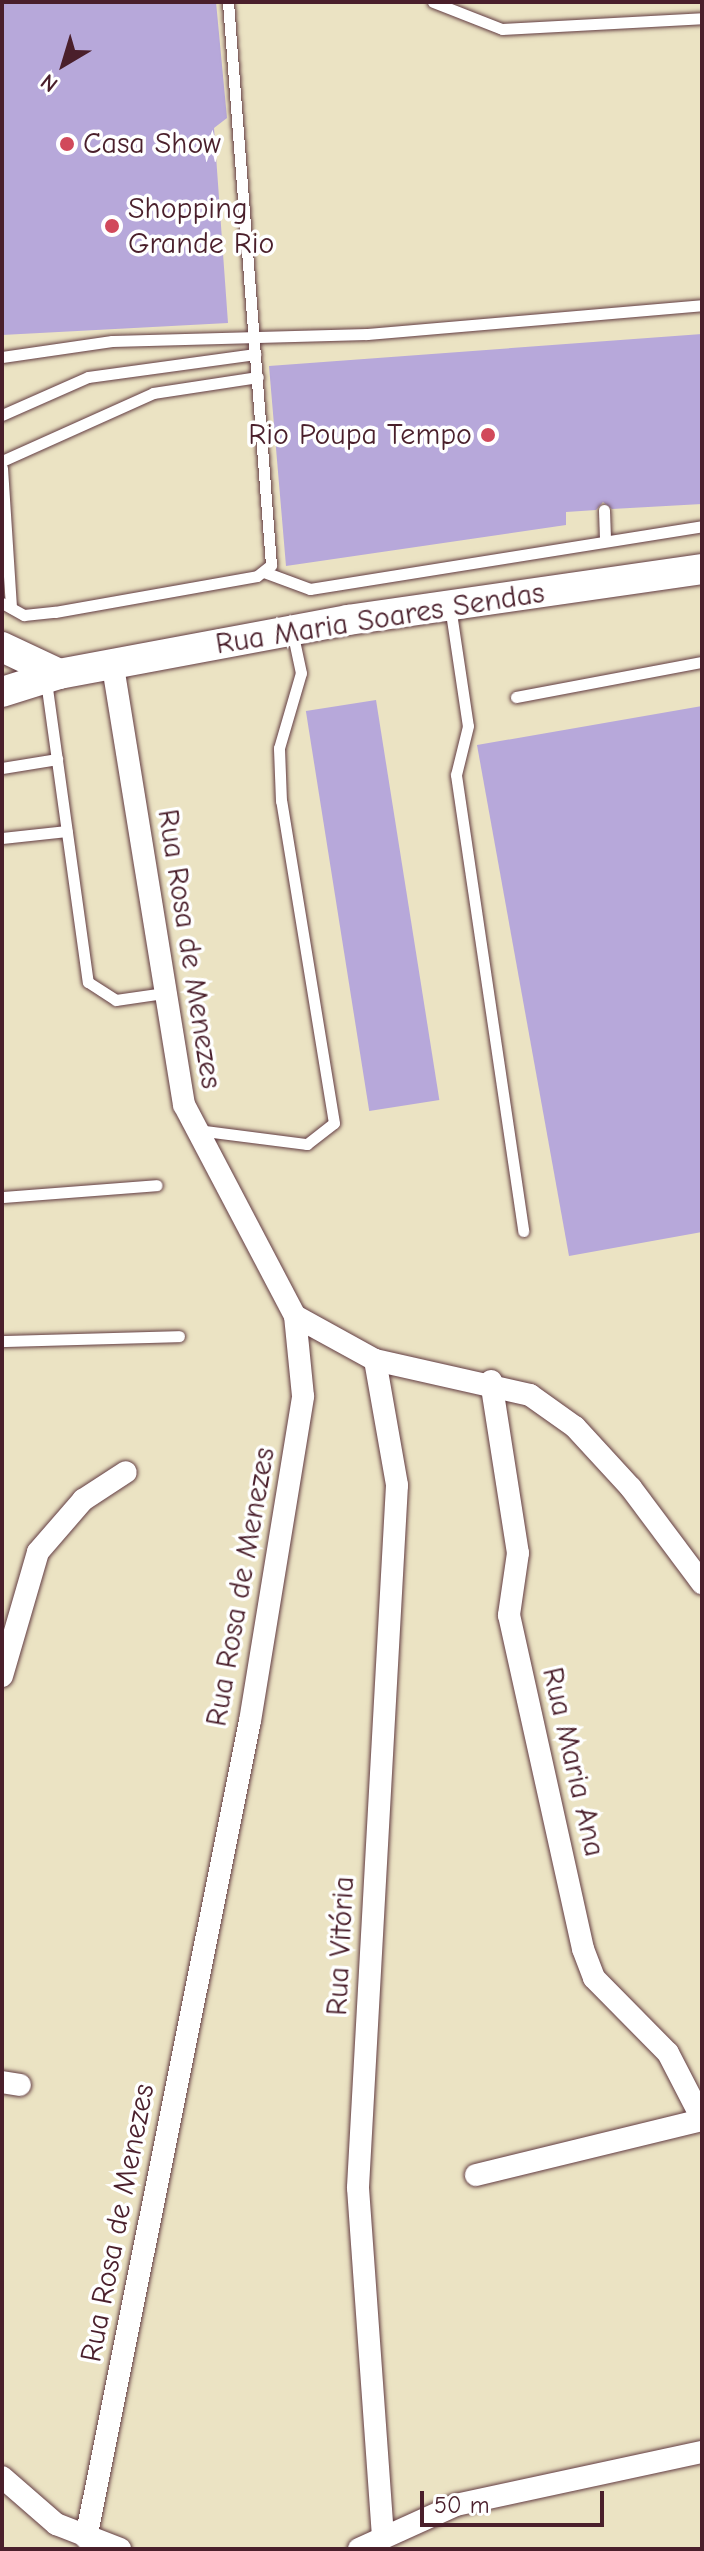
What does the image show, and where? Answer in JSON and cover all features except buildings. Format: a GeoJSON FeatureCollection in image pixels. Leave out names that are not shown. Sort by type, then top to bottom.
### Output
{"type":"FeatureCollection","features":[{"type":"Feature","properties":{"kind":"main road","name":"Rua Maria Soares Sendas"},"geometry":{"type":"LineString","coordinates":[[2,692],[52,677],[292,631],[702,569]]}},
{"type":"Feature","properties":{"kind":"main road"},"geometry":{"type":"LineString","coordinates":[[2,647],[52,677]]}},
{"type":"Feature","properties":{"kind":"street","name":"Rua Rosa de Menezes"},"geometry":{"type":"LineString","coordinates":[[86,2538],[253,1706],[303,1396],[295,1316],[184,1105],[113,665]]}},
{"type":"Feature","properties":{"kind":"street"},"geometry":{"type":"LineString","coordinates":[[295,1316],[375,1360],[491,1381],[530,1395],[575,1427],[702,1583]]}},
{"type":"Feature","properties":{"kind":"street","name":"Rua Vitória"},"geometry":{"type":"LineString","coordinates":[[375,1360],[397,1485],[358,2188],[383,2537]]}},
{"type":"Feature","properties":{"kind":"street","name":"Rua Maria Ana"},"geometry":{"type":"LineString","coordinates":[[491,1381],[518,1553],[509,1615],[583,1949],[594,1978],[668,2053],[702,2120]]}},
{"type":"Feature","properties":{"kind":"street"},"geometry":{"type":"LineString","coordinates":[[2,1676],[38,1552],[83,1500],[126,1472]]}},
{"type":"Feature","properties":{"kind":"street"},"geometry":{"type":"LineString","coordinates":[[476,2175],[702,2120]]}},
{"type":"Feature","properties":{"kind":"street"},"geometry":{"type":"LineString","coordinates":[[359,2549],[471,2501],[702,2452]]}},
{"type":"Feature","properties":{"kind":"street"},"geometry":{"type":"LineString","coordinates":[[2,2477],[56,2524],[120,2549]]}},
{"type":"Feature","properties":{"kind":"lane"},"geometry":{"type":"LineString","coordinates":[[228,2],[253,339],[273,555],[264,572]]}},
{"type":"Feature","properties":{"kind":"lane"},"geometry":{"type":"LineString","coordinates":[[433,2],[502,29],[702,18]]}},
{"type":"Feature","properties":{"kind":"lane"},"geometry":{"type":"LineString","coordinates":[[2,357],[112,341],[253,339],[702,305]]}},
{"type":"Feature","properties":{"kind":"lane"},"geometry":{"type":"LineString","coordinates":[[2,415],[88,377],[255,354]]}},
{"type":"Feature","properties":{"kind":"lane"},"geometry":{"type":"LineString","coordinates":[[2,461],[153,393],[258,377]]}},
{"type":"Feature","properties":{"kind":"lane"},"geometry":{"type":"LineString","coordinates":[[2,468],[6,605],[24,615],[55,612],[264,572],[310,589],[605,539],[702,526]]}},
{"type":"Feature","properties":{"kind":"lane"},"geometry":{"type":"LineString","coordinates":[[604,510],[605,539]]}},
{"type":"Feature","properties":{"kind":"lane"},"geometry":{"type":"LineString","coordinates":[[450,605],[467,709],[456,775],[523,1231]]}},
{"type":"Feature","properties":{"kind":"lane"},"geometry":{"type":"LineString","coordinates":[[195,1130],[307,1144],[334,1123],[281,801],[279,748],[301,673],[292,631]]}},
{"type":"Feature","properties":{"kind":"lane"},"geometry":{"type":"LineString","coordinates":[[516,697],[702,662]]}},
{"type":"Feature","properties":{"kind":"lane"},"geometry":{"type":"LineString","coordinates":[[52,677],[57,759],[88,982],[116,1000],[164,993]]}},
{"type":"Feature","properties":{"kind":"lane"},"geometry":{"type":"LineString","coordinates":[[2,768],[57,759]]}},
{"type":"Feature","properties":{"kind":"lane"},"geometry":{"type":"LineString","coordinates":[[2,838],[67,831]]}},
{"type":"Feature","properties":{"kind":"lane"},"geometry":{"type":"LineString","coordinates":[[2,1197],[157,1185]]}},
{"type":"Feature","properties":{"kind":"lane"},"geometry":{"type":"LineString","coordinates":[[2,1341],[179,1336]]}},
{"type":"Feature","properties":{"kind":"place","name":"Casa Show"},"geometry":{"type":"Point","coordinates":[67,144]}},
{"type":"Feature","properties":{"kind":"place","name":"Shopping Grande Rio"},"geometry":{"type":"Point","coordinates":[112,226]}},
{"type":"Feature","properties":{"kind":"place","name":"Rio Poupa Tempo"},"geometry":{"type":"Point","coordinates":[488,435]}}]}
